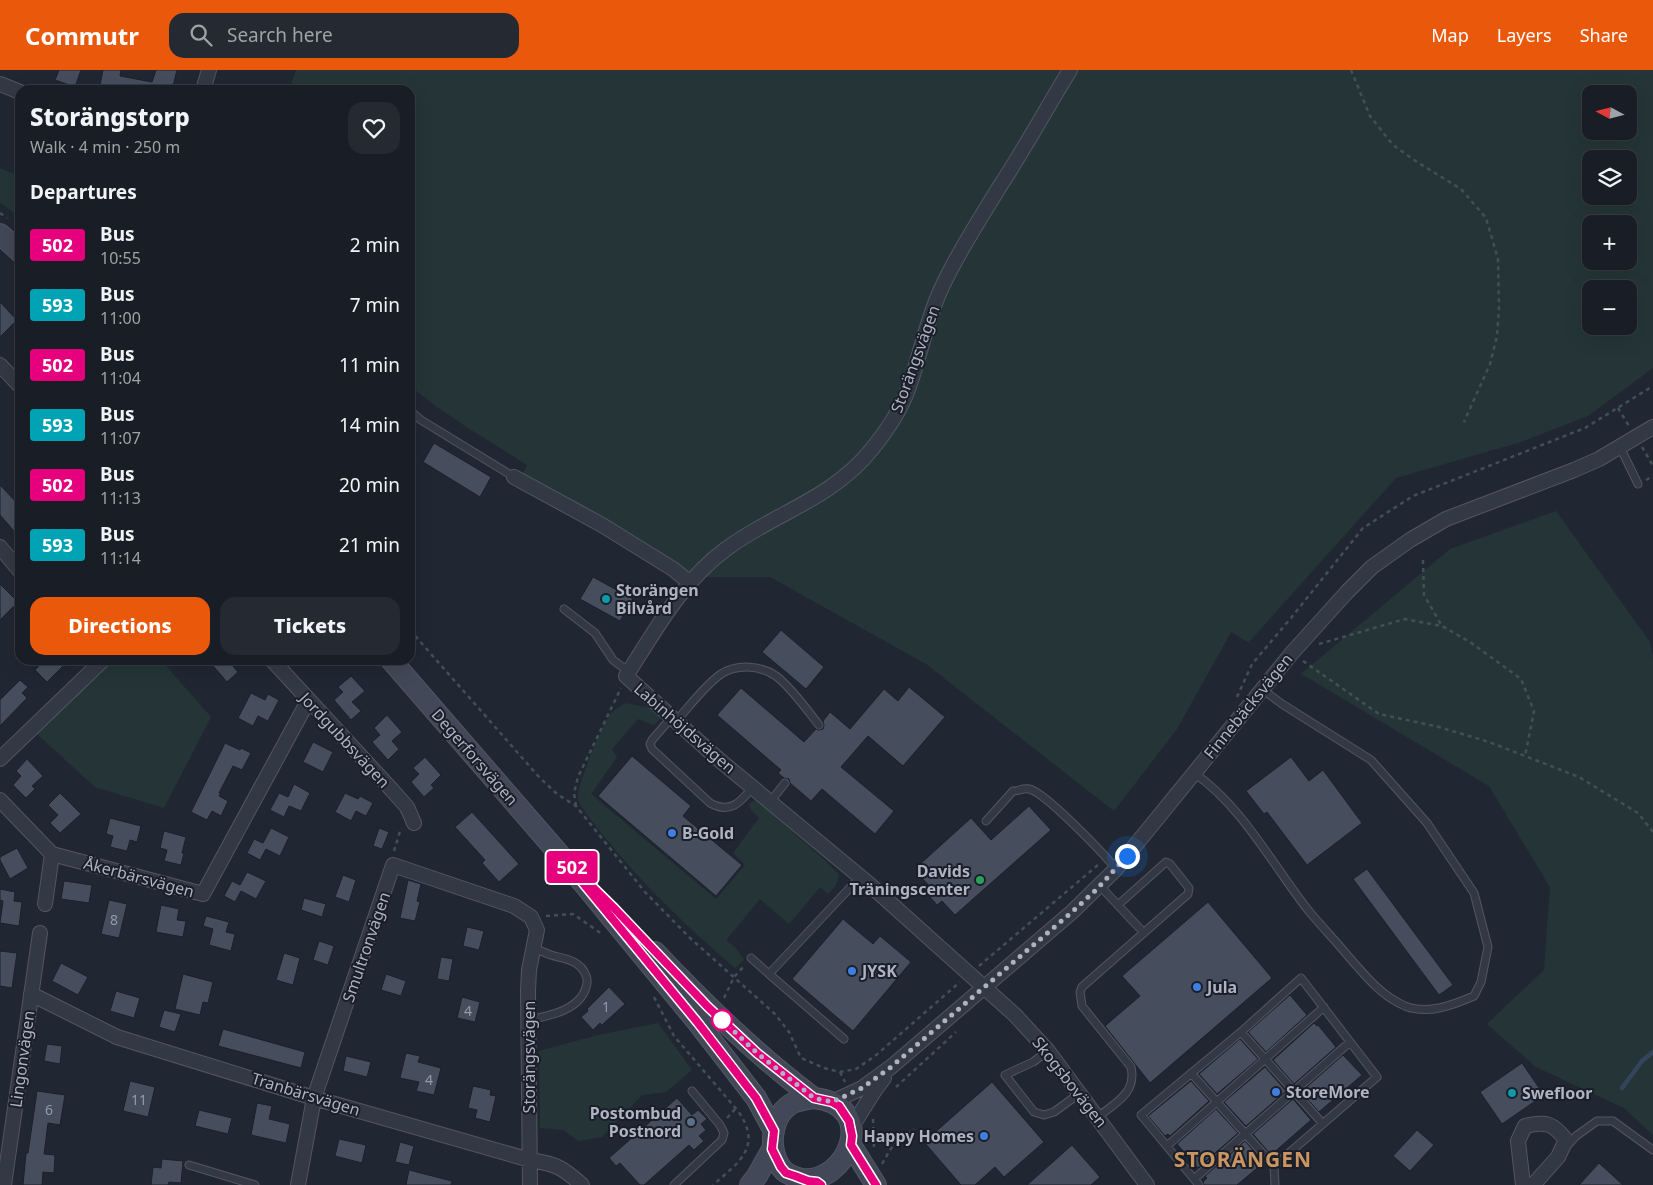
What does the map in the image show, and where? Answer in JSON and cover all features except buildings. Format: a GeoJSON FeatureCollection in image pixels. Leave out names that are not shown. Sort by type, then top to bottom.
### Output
{"type":"FeatureCollection","features":[{"type":"Feature","properties":{"kind":"main road"},"geometry":{"type":"LineString","coordinates":[[0,234],[15,248]]}},
{"type":"Feature","properties":{"kind":"main road","name":"Degerforsvägen"},"geometry":{"type":"LineString","coordinates":[[395,665],[560,855],[733,1067],[756,1098],[773,1140]]}},
{"type":"Feature","properties":{"kind":"main road","name":"Degerforsvägen"},"geometry":{"type":"LineString","coordinates":[[560,855],[614,908],[708,1007],[757,1053],[823,1100]]}},
{"type":"Feature","properties":{"kind":"main road"},"geometry":{"type":"LineString","coordinates":[[750,1185],[757,1176],[773,1140],[780,1117],[786,1108],[796,1102],[823,1100],[839,1106],[849,1121],[851,1137],[876,1185]]}},
{"type":"Feature","properties":{"kind":"main road"},"geometry":{"type":"LineString","coordinates":[[773,1140],[781,1167],[786,1173],[819,1183],[842,1164],[851,1137]]}},
{"type":"Feature","properties":{"kind":"main road"},"geometry":{"type":"LineString","coordinates":[[776,1185],[795,1176]]}},
{"type":"Feature","properties":{"kind":"street"},"geometry":{"type":"LineString","coordinates":[[204,85],[209,70]]}},
{"type":"Feature","properties":{"kind":"street","name":"Storängsvägen"},"geometry":{"type":"LineString","coordinates":[[688,582],[705,565],[749,533],[796,509],[841,481],[857,467],[873,448],[892,421],[904,397],[934,303],[943,284],[971,232],[1001,186],[1070,70]]}},
{"type":"Feature","properties":{"kind":"street"},"geometry":{"type":"LineString","coordinates":[[0,84],[15,90]]}},
{"type":"Feature","properties":{"kind":"street"},"geometry":{"type":"LineString","coordinates":[[0,365],[15,381]]}},
{"type":"Feature","properties":{"kind":"street","name":"Finnebäcksvägen"},"geometry":{"type":"LineString","coordinates":[[823,1100],[862,1088],[897,1062],[1100,886],[1116,869],[1262,688],[1347,592],[1372,567],[1410,540],[1446,519],[1574,470],[1620,447],[1653,427]]}},
{"type":"Feature","properties":{"kind":"street"},"geometry":{"type":"LineString","coordinates":[[514,477],[602,525],[673,569],[688,582]]}},
{"type":"Feature","properties":{"kind":"street"},"geometry":{"type":"LineString","coordinates":[[1,551],[15,566]]}},
{"type":"Feature","properties":{"kind":"street","name":"Labinhöjdsvägen"},"geometry":{"type":"LineString","coordinates":[[688,582],[664,616],[628,674],[673,720],[860,877],[983,988]]}},
{"type":"Feature","properties":{"kind":"street"},"geometry":{"type":"LineString","coordinates":[[0,759],[93,665]]}},
{"type":"Feature","properties":{"kind":"street","name":"Jordgubbsvägen"},"geometry":{"type":"LineString","coordinates":[[276,665],[407,807],[414,823]]}},
{"type":"Feature","properties":{"kind":"street","name":"Åkerbärsvägen"},"geometry":{"type":"LineString","coordinates":[[52,854],[202,894],[308,701]]}},
{"type":"Feature","properties":{"kind":"street"},"geometry":{"type":"LineString","coordinates":[[0,800],[52,854],[45,904]]}},
{"type":"Feature","properties":{"kind":"street"},"geometry":{"type":"LineString","coordinates":[[393,865],[506,903],[530,916]]}},
{"type":"Feature","properties":{"kind":"street","name":"Smultronvägen"},"geometry":{"type":"LineString","coordinates":[[298,1185],[314,1098],[393,865]]}},
{"type":"Feature","properties":{"kind":"street","name":"Storängsvägen"},"geometry":{"type":"LineString","coordinates":[[530,916],[537,930],[530,970],[528,1020],[530,1185]]}},
{"type":"Feature","properties":{"kind":"street","name":"Lingonvägen"},"geometry":{"type":"LineString","coordinates":[[4,1185],[40,933]]}},
{"type":"Feature","properties":{"kind":"street","name":"Skogsbovägen"},"geometry":{"type":"LineString","coordinates":[[983,988],[1015,1015],[1048,1050],[1098,1117],[1144,1184]]}},
{"type":"Feature","properties":{"kind":"street","name":"Tranbärsvägen"},"geometry":{"type":"LineString","coordinates":[[31,994],[117,1037],[314,1098],[530,1160],[552,1164],[566,1170],[582,1185]]}},
{"type":"Feature","properties":{"kind":"street","name":"Finnebäcksvägen"},"geometry":{"type":"LineString","coordinates":[[851,1137],[875,1090],[897,1062]]}},
{"type":"Feature","properties":{"kind":"street"},"geometry":{"type":"LineString","coordinates":[[1524,1185],[1518,1141],[1525,1126],[1541,1122],[1557,1128],[1566,1140],[1558,1157],[1533,1185]]}},
{"type":"Feature","properties":{"kind":"lane"},"geometry":{"type":"LineString","coordinates":[[415,416],[514,477]]}},
{"type":"Feature","properties":{"kind":"lane"},"geometry":{"type":"LineString","coordinates":[[1620,447],[1638,484]]}},
{"type":"Feature","properties":{"kind":"lane"},"geometry":{"type":"LineString","coordinates":[[564,609],[595,633],[613,660],[628,674]]}},
{"type":"Feature","properties":{"kind":"lane"},"geometry":{"type":"LineString","coordinates":[[752,787],[742,800],[730,807],[716,807],[652,749],[650,744],[722,674],[740,666],[763,670],[776,676],[801,701],[819,725]]}},
{"type":"Feature","properties":{"kind":"lane"},"geometry":{"type":"LineString","coordinates":[[1194,773],[1220,794],[1257,839],[1308,910],[1380,992],[1406,1006],[1427,1010],[1455,1004],[1474,996],[1481,982],[1488,947],[1474,893],[1427,823],[1371,760],[1282,704],[1262,688]]}},
{"type":"Feature","properties":{"kind":"lane"},"geometry":{"type":"LineString","coordinates":[[770,802],[785,783]]}},
{"type":"Feature","properties":{"kind":"lane"},"geometry":{"type":"LineString","coordinates":[[986,821],[1013,791],[1029,789],[1052,803],[1107,857],[1116,869]]}},
{"type":"Feature","properties":{"kind":"lane"},"geometry":{"type":"LineString","coordinates":[[1098,1117],[1129,1091],[1133,1075],[1131,1068],[1082,1006],[1080,992],[1082,987],[1188,894],[1190,888],[1170,864],[1166,862],[1118,905]]}},
{"type":"Feature","properties":{"kind":"lane"},"geometry":{"type":"LineString","coordinates":[[769,974],[860,877]]}},
{"type":"Feature","properties":{"kind":"lane"},"geometry":{"type":"LineString","coordinates":[[1100,886],[1144,934]]}},
{"type":"Feature","properties":{"kind":"lane"},"geometry":{"type":"LineString","coordinates":[[528,1020],[548,1016],[573,1006],[583,994],[587,980],[583,969],[577,963],[533,948]]}},
{"type":"Feature","properties":{"kind":"lane"},"geometry":{"type":"LineString","coordinates":[[751,958],[844,1039]]}},
{"type":"Feature","properties":{"kind":"lane"},"geometry":{"type":"LineString","coordinates":[[1274,1166],[1377,1077],[1301,978],[1241,1032],[1141,1115],[1197,1182],[1245,1134],[1350,1042]]}},
{"type":"Feature","properties":{"kind":"lane"},"geometry":{"type":"LineString","coordinates":[[1167,1146],[1324,1007]]}},
{"type":"Feature","properties":{"kind":"lane"},"geometry":{"type":"LineString","coordinates":[[1241,1032],[1323,1124]]}},
{"type":"Feature","properties":{"kind":"lane"},"geometry":{"type":"LineString","coordinates":[[1048,1050],[1033,1062],[1005,1075],[1034,1112],[1044,1115],[1054,1112],[1080,1092]]}},
{"type":"Feature","properties":{"kind":"lane"},"geometry":{"type":"LineString","coordinates":[[1192,1073],[1274,1166],[1275,1185]]}},
{"type":"Feature","properties":{"kind":"lane"},"geometry":{"type":"LineString","coordinates":[[674,1185],[722,1140],[724,1134],[720,1125],[692,1091]]}},
{"type":"Feature","properties":{"kind":"lane"},"geometry":{"type":"LineString","coordinates":[[1558,1157],[1576,1136],[1597,1121],[1613,1122],[1653,1150]]}},
{"type":"Feature","properties":{"kind":"lane"},"geometry":{"type":"LineString","coordinates":[[189,1165],[254,1185]]}},
{"type":"Feature","properties":{"kind":"path"},"geometry":{"type":"LineString","coordinates":[[1351,70],[1370,116],[1393,145],[1461,189],[1486,218],[1498,258],[1499,308],[1497,336],[1490,364],[1464,422]]}},
{"type":"Feature","properties":{"kind":"path"},"geometry":{"type":"LineString","coordinates":[[1423,560],[1424,595],[1442,626]]}},
{"type":"Feature","properties":{"kind":"path"},"geometry":{"type":"LineString","coordinates":[[1318,644],[1405,619],[1442,626],[1470,642],[1521,679],[1534,711],[1525,756]]}},
{"type":"Feature","properties":{"kind":"path"},"geometry":{"type":"LineString","coordinates":[[415,636],[539,777],[557,794],[576,806],[645,892],[690,938],[775,1014],[788,1032],[801,1058],[824,1068],[840,1072],[856,1069],[875,1056],[968,974]]}},
{"type":"Feature","properties":{"kind":"path"},"geometry":{"type":"LineString","coordinates":[[1291,654],[1379,714],[1439,727],[1489,742],[1579,777],[1638,813],[1653,832]]}},
{"type":"Feature","properties":{"kind":"path"},"geometry":{"type":"LineString","coordinates":[[576,806],[574,793],[578,777],[628,674]]}},
{"type":"Feature","properties":{"kind":"path"},"geometry":{"type":"LineString","coordinates":[[393,865],[392,856],[407,807]]}},
{"type":"Feature","properties":{"kind":"path"},"geometry":{"type":"LineString","coordinates":[[530,916],[574,914],[608,938]]}},
{"type":"Feature","properties":{"kind":"path"},"geometry":{"type":"LineString","coordinates":[[725,1005],[723,999],[734,977],[751,958]]}},
{"type":"Feature","properties":{"kind":"path"},"geometry":{"type":"LineString","coordinates":[[891,1091],[956,1032]]}},
{"type":"Feature","properties":{"kind":"path"},"geometry":{"type":"LineString","coordinates":[[674,1036],[738,1111],[744,1120],[748,1132],[749,1144],[745,1155],[713,1185]]}},
{"type":"Feature","properties":{"kind":"path"},"geometry":{"type":"LineString","coordinates":[[840,1072],[846,1084]]}},
{"type":"Feature","properties":{"kind":"path"},"geometry":{"type":"LineString","coordinates":[[874,1113],[874,1154]]}},
{"type":"Feature","properties":{"kind":"path"},"geometry":{"type":"LineString","coordinates":[[877,1161],[880,1168],[890,1148],[897,1140],[914,1129]]}},
{"type":"Feature","properties":{"kind":"shaded area"},"geometry":{"type":"Polygon","coordinates":[[[296,70],[1653,70],[1653,368],[1588,416],[1521,442],[1396,478],[1249,642],[1289,667],[1231,632],[1177,729],[1114,811],[926,664],[770,577],[699,577],[523,473],[527,465],[465,426],[415,390],[415,85],[291,85],[296,70]]]}},
{"type":"Feature","properties":{"kind":"shaded area"},"geometry":{"type":"Polygon","coordinates":[[[0,168],[15,174],[15,214],[0,202],[0,168]]]}},
{"type":"Feature","properties":{"kind":"shaded area"},"geometry":{"type":"Polygon","coordinates":[[[1556,511],[1650,642],[1653,658],[1653,1135],[1624,1108],[1536,1067],[1487,1024],[1544,970],[1550,887],[1489,786],[1301,674],[1450,549],[1556,511]]]}},
{"type":"Feature","properties":{"kind":"shaded area"},"geometry":{"type":"Polygon","coordinates":[[[109,665],[165,665],[211,717],[164,808],[95,787],[37,734],[109,665]]]}},
{"type":"Feature","properties":{"kind":"shaded area"},"geometry":{"type":"Polygon","coordinates":[[[626,703],[651,708],[661,718],[654,725],[638,719],[612,749],[617,757],[591,794],[716,899],[745,865],[733,853],[759,818],[751,810],[749,804],[756,800],[839,875],[836,885],[828,894],[820,887],[789,924],[760,899],[726,940],[735,947],[744,960],[735,968],[647,885],[614,849],[579,802],[578,792],[581,782],[602,730],[612,713],[626,703]]]}},
{"type":"Feature","properties":{"kind":"shaded area"},"geometry":{"type":"Polygon","coordinates":[[[658,1023],[692,1070],[666,1092],[642,1095],[602,1137],[579,1141],[563,1130],[540,1128],[539,1051],[598,1035],[658,1023]]]}},
{"type":"Feature","properties":{"kind":"waterway"},"geometry":{"type":"LineString","coordinates":[[1622,1088],[1642,1061],[1653,1052]]}},
{"type":"Feature","properties":{"kind":"bus line","name":"502"},"geometry":{"type":"LineString","coordinates":[[821,1185],[817,1182],[808,1181],[786,1173],[781,1167],[772,1149],[774,1131],[756,1098],[698,1023],[560,855],[614,908],[708,1007],[757,1053],[814,1098],[832,1102],[839,1106],[849,1121],[852,1136],[851,1145],[876,1185]]}},
{"type":"Feature","properties":{"kind":"place","name":"Storängen Bilvård"},"geometry":{"type":"Point","coordinates":[606,599]}},
{"type":"Feature","properties":{"kind":"place","name":"B-Gold"},"geometry":{"type":"Point","coordinates":[672,833]}},
{"type":"Feature","properties":{"kind":"place","name":"Davids Träningscenter"},"geometry":{"type":"Point","coordinates":[980,880]}},
{"type":"Feature","properties":{"kind":"place","name":"JYSK"},"geometry":{"type":"Point","coordinates":[852,971]}},
{"type":"Feature","properties":{"kind":"place","name":"Jula"},"geometry":{"type":"Point","coordinates":[1197,987]}},
{"type":"Feature","properties":{"kind":"place","name":"StoreMore"},"geometry":{"type":"Point","coordinates":[1276,1092]}},
{"type":"Feature","properties":{"kind":"place","name":"Swefloor"},"geometry":{"type":"Point","coordinates":[1512,1093]}},
{"type":"Feature","properties":{"kind":"place","name":"Postombud Postnord"},"geometry":{"type":"Point","coordinates":[691,1122]}},
{"type":"Feature","properties":{"kind":"place","name":"Happy Homes"},"geometry":{"type":"Point","coordinates":[984,1136]}},
{"type":"Feature","properties":{"kind":"district","name":"STORÄNGEN"},"geometry":{"type":"Point","coordinates":[1243,1159]}},
{"type":"Feature","properties":{"kind":"route"},"geometry":{"type":"LineString","coordinates":[[722,1020],[757,1053],[814,1098],[832,1102],[862,1088],[891,1067],[1072,912],[1097,889],[1127,856]]}}]}
